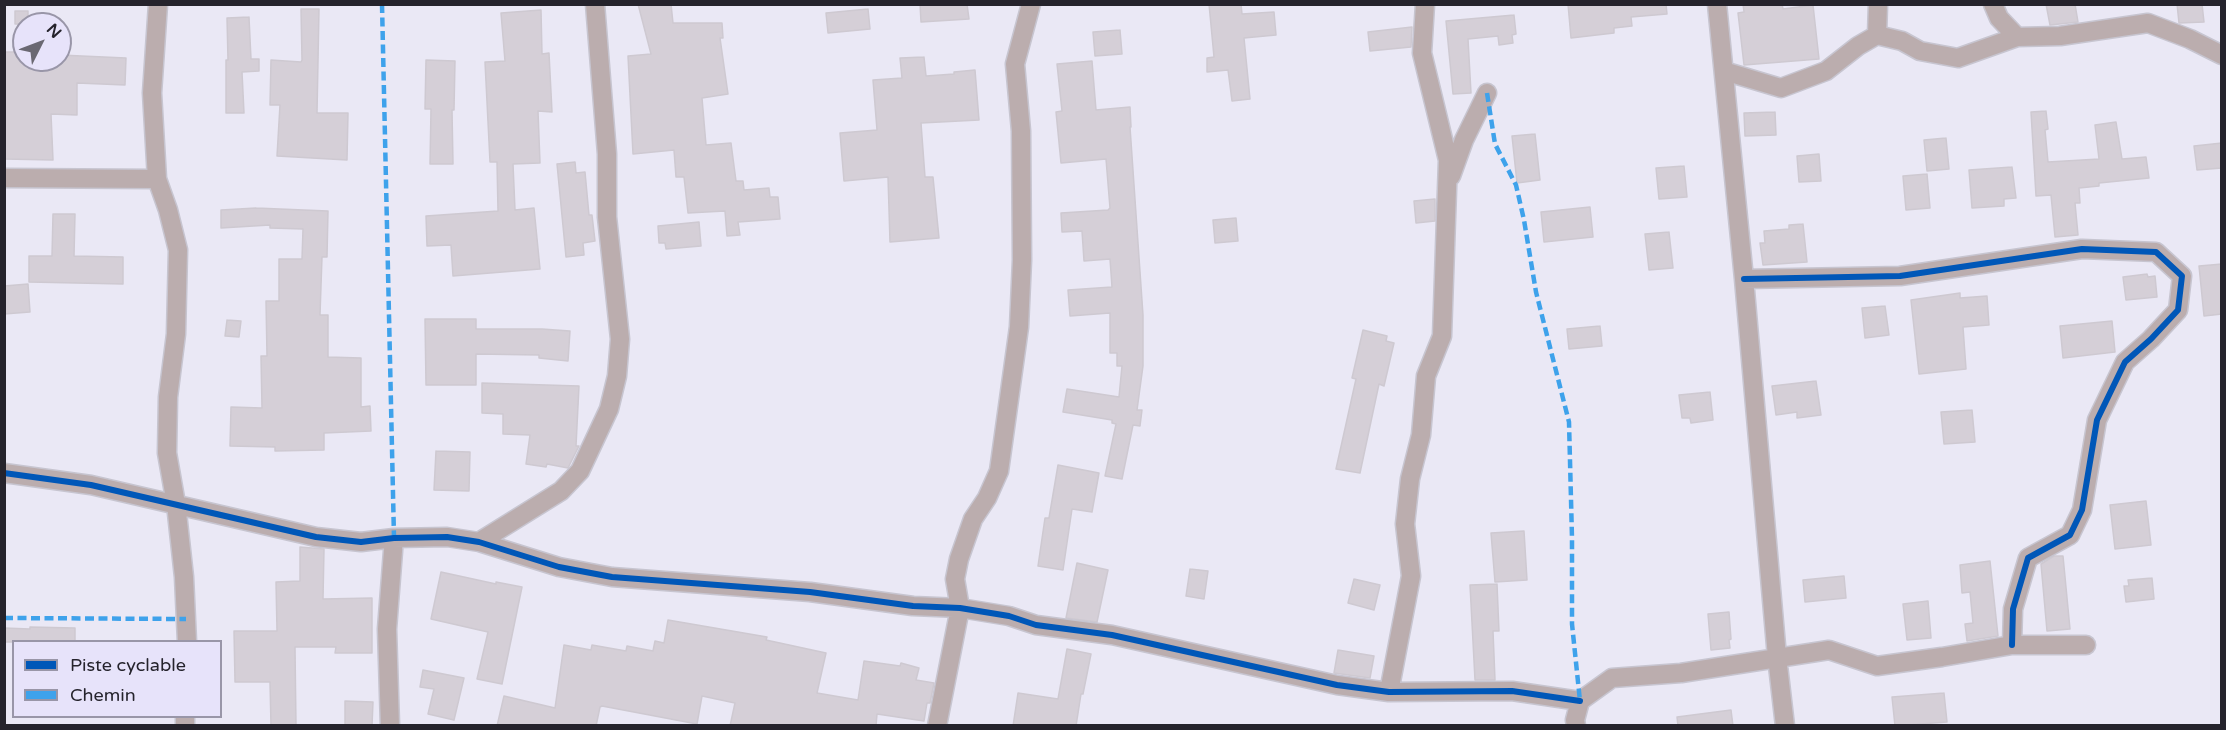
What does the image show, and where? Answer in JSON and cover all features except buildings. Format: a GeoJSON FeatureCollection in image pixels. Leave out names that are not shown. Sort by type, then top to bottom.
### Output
{"type":"FeatureCollection","features":[{"type":"Feature","properties":{"kind":"street"},"geometry":{"type":"LineString","coordinates":[[158,4],[152,93],[157,179],[178,250],[176,333],[168,397],[167,453],[176,504],[184,577],[187,640]]}},
{"type":"Feature","properties":{"kind":"street"},"geometry":{"type":"LineString","coordinates":[[479,542],[561,491],[580,471],[609,409],[617,376],[620,339],[607,217],[608,154],[595,4]]}},
{"type":"Feature","properties":{"kind":"street"},"geometry":{"type":"LineString","coordinates":[[938,726],[960,608],[955,579],[959,559],[973,519],[987,498],[999,471],[1019,327],[1022,260],[1021,131],[1015,64],[1031,4]]}},
{"type":"Feature","properties":{"kind":"street"},"geometry":{"type":"LineString","coordinates":[[1389,692],[1411,576],[1405,524],[1410,478],[1421,435],[1426,376],[1442,336],[1448,160],[1422,53],[1425,4]]}},
{"type":"Feature","properties":{"kind":"street"},"geometry":{"type":"LineString","coordinates":[[1717,4],[1744,279],[1776,657],[1785,726]]}},
{"type":"Feature","properties":{"kind":"street"},"geometry":{"type":"LineString","coordinates":[[1877,35],[1878,4]]}},
{"type":"Feature","properties":{"kind":"street"},"geometry":{"type":"LineString","coordinates":[[1993,4],[1999,18],[2016,37]]}},
{"type":"Feature","properties":{"kind":"street"},"geometry":{"type":"LineString","coordinates":[[1724,71],[1781,88],[1826,71],[1858,46],[1877,35],[1902,41],[1920,51],[1958,58],[2016,37],[2060,36],[2148,23],[2190,39],[2222,55]]}},
{"type":"Feature","properties":{"kind":"street"},"geometry":{"type":"LineString","coordinates":[[1448,184],[1464,140],[1487,93]]}},
{"type":"Feature","properties":{"kind":"street"},"geometry":{"type":"LineString","coordinates":[[4,178],[157,179]]}},
{"type":"Feature","properties":{"kind":"street"},"geometry":{"type":"LineString","coordinates":[[1744,279],[1900,276],[2082,249],[2156,252],[2182,276],[2178,310],[2125,362],[2097,420],[2082,510],[2070,535],[2028,558],[2013,609],[2012,645]]}},
{"type":"Feature","properties":{"kind":"street"},"geometry":{"type":"LineString","coordinates":[[4,473],[91,485],[316,537],[361,542],[394,538],[447,537],[479,542],[559,567],[612,577],[810,592],[913,606],[960,608],[1008,616],[1036,625],[1112,635],[1164,645],[1337,685],[1389,692],[1512,691],[1580,701]]}},
{"type":"Feature","properties":{"kind":"street"},"geometry":{"type":"LineString","coordinates":[[390,726],[387,629],[394,538]]}},
{"type":"Feature","properties":{"kind":"street"},"geometry":{"type":"LineString","coordinates":[[1576,726],[1575,720],[1580,701],[1612,678],[1681,672],[1829,650],[1877,666],[2012,645],[2086,645]]}},
{"type":"Feature","properties":{"kind":"marked path"},"geometry":{"type":"LineString","coordinates":[[382,4],[394,538]]}},
{"type":"Feature","properties":{"kind":"marked path"},"geometry":{"type":"LineString","coordinates":[[1487,93],[1495,144],[1516,185],[1536,292],[1569,422],[1572,624],[1580,701]]}},
{"type":"Feature","properties":{"kind":"marked path"},"geometry":{"type":"LineString","coordinates":[[4,618],[186,619]]}},
{"type":"Feature","properties":{"kind":"cycle path"},"geometry":{"type":"LineString","coordinates":[[1744,279],[1900,276],[2082,249],[2156,252],[2182,276],[2178,310],[2125,362],[2097,420],[2082,510],[2070,535],[2028,558],[2013,609],[2012,645]]}},
{"type":"Feature","properties":{"kind":"cycle path"},"geometry":{"type":"LineString","coordinates":[[4,473],[91,485],[316,537],[361,542],[394,538],[447,537],[479,542],[559,567],[612,577],[810,592],[913,606],[960,608],[1009,616],[1036,625],[1112,635],[1337,685],[1389,692],[1512,691],[1580,701]]}}]}
